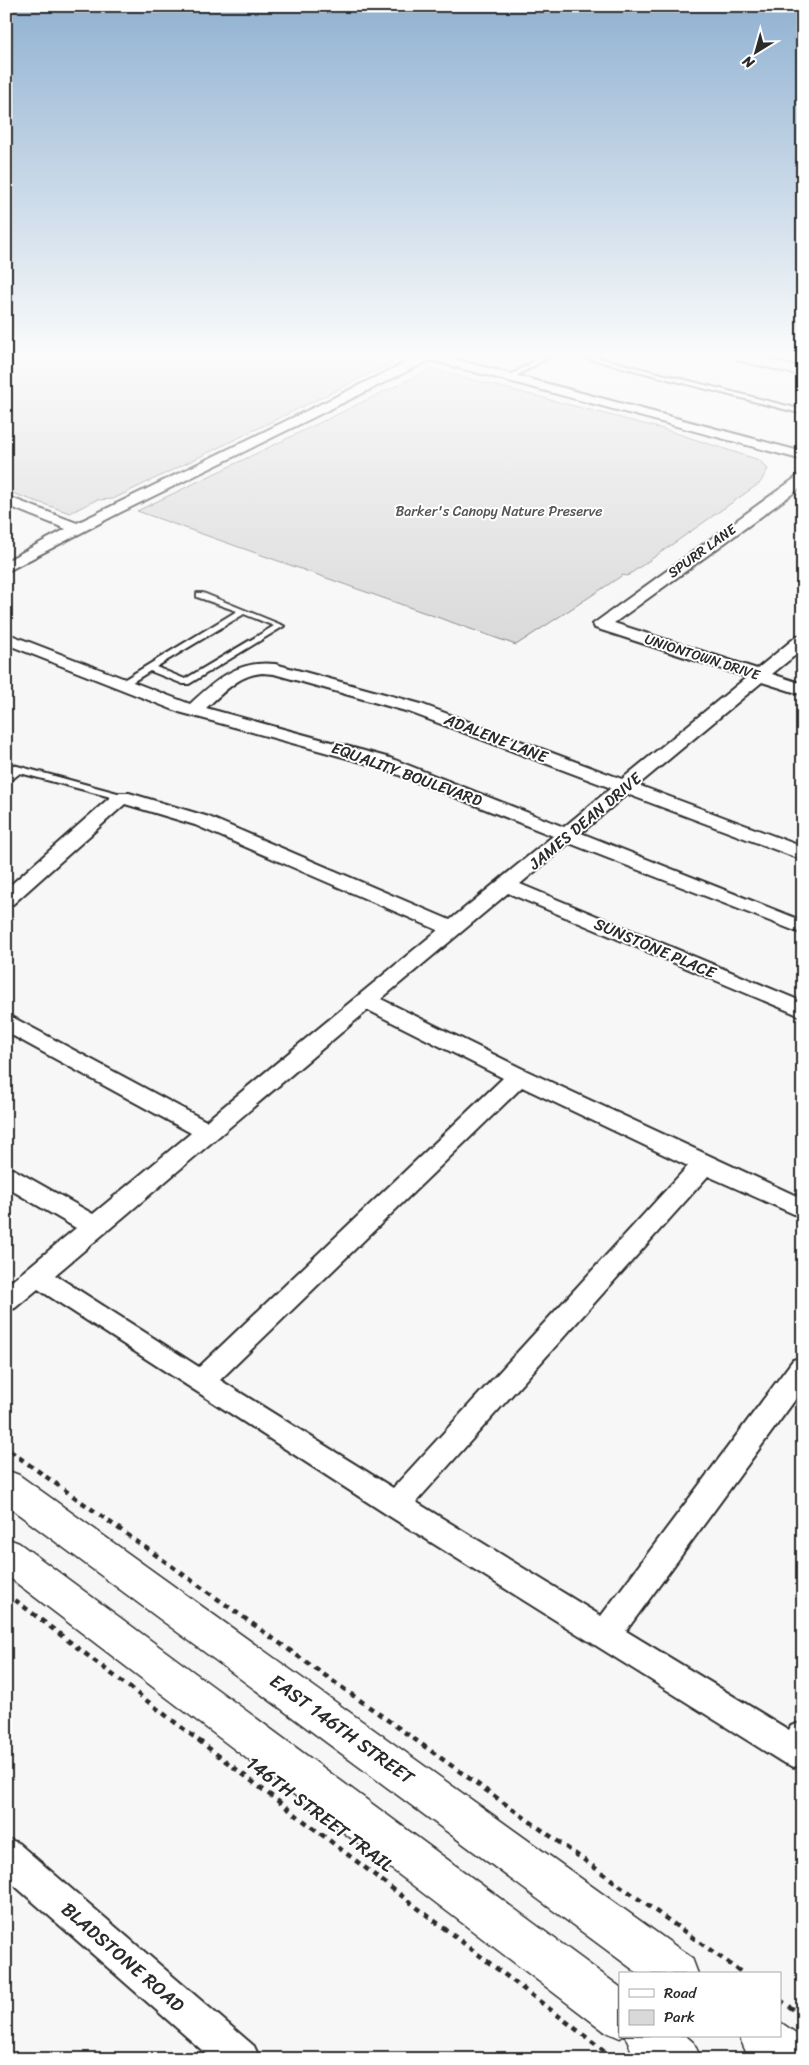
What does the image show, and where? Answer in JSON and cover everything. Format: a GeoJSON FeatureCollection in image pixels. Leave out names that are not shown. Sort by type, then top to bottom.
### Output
{"type":"FeatureCollection","features":[{"type":"Feature","properties":{"kind":"main road","name":"EAST 146TH STREET"},"geometry":{"type":"LineString","coordinates":[[6,1485],[673,1972]]}},
{"type":"Feature","properties":{"kind":"main road"},"geometry":{"type":"LineString","coordinates":[[6,1554],[619,2014]]}},
{"type":"Feature","properties":{"kind":"main road"},"geometry":{"type":"LineString","coordinates":[[651,2038],[678,2059]]}},
{"type":"Feature","properties":{"kind":"main road"},"geometry":{"type":"LineString","coordinates":[[765,2038],[794,2059]]}},
{"type":"Feature","properties":{"kind":"street"},"geometry":{"type":"LineString","coordinates":[[6,567],[78,529],[231,453]]}},
{"type":"Feature","properties":{"kind":"street","name":"SPURR LANE"},"geometry":{"type":"LineString","coordinates":[[601,624],[803,478]]}},
{"type":"Feature","properties":{"kind":"street"},"geometry":{"type":"LineString","coordinates":[[6,500],[78,529]]}},
{"type":"Feature","properties":{"kind":"street","name":"UNIONTOWN DRIVE"},"geometry":{"type":"LineString","coordinates":[[601,624],[803,690]]}},
{"type":"Feature","properties":{"kind":"street","name":"EQUALITY BOULEVARD"},"geometry":{"type":"LineString","coordinates":[[6,638],[194,710],[384,762],[803,928]]}},
{"type":"Feature","properties":{"kind":"street","name":"JAMES DEAN DRIVE"},"geometry":{"type":"LineString","coordinates":[[6,1301],[366,1000],[803,640]]}},
{"type":"Feature","properties":{"kind":"street","name":"ADALENE LANE"},"geometry":{"type":"LineString","coordinates":[[194,710],[233,676],[247,668],[261,666],[415,708],[803,854]]}},
{"type":"Feature","properties":{"kind":"street"},"geometry":{"type":"LineString","coordinates":[[6,900],[122,797],[202,821],[454,928]]}},
{"type":"Feature","properties":{"kind":"street","name":"SUNSTONE PLACE"},"geometry":{"type":"LineString","coordinates":[[506,885],[803,1010]]}},
{"type":"Feature","properties":{"kind":"street"},"geometry":{"type":"LineString","coordinates":[[366,1000],[519,1076],[803,1209]]}},
{"type":"Feature","properties":{"kind":"street"},"geometry":{"type":"LineString","coordinates":[[6,1023],[208,1132]]}},
{"type":"Feature","properties":{"kind":"street"},"geometry":{"type":"LineString","coordinates":[[201,1382],[519,1076]]}},
{"type":"Feature","properties":{"kind":"street"},"geometry":{"type":"LineString","coordinates":[[396,1505],[704,1164]]}},
{"type":"Feature","properties":{"kind":"street"},"geometry":{"type":"LineString","coordinates":[[6,1176],[95,1227]]}},
{"type":"Feature","properties":{"kind":"street"},"geometry":{"type":"LineString","coordinates":[[37,1276],[201,1382],[605,1635],[800,1748]]}},
{"type":"Feature","properties":{"kind":"street"},"geometry":{"type":"LineString","coordinates":[[605,1635],[803,1368]]}},
{"type":"Feature","properties":{"kind":"street","name":"BLADSTONE ROAD"},"geometry":{"type":"LineString","coordinates":[[6,1855],[240,2059]]}},
{"type":"Feature","properties":{"kind":"lane"},"geometry":{"type":"LineString","coordinates":[[150,668],[186,682],[280,626],[200,595]]}},
{"type":"Feature","properties":{"kind":"lane"},"geometry":{"type":"LineString","coordinates":[[123,684],[243,611]]}},
{"type":"Feature","properties":{"kind":"lane"},"geometry":{"type":"LineString","coordinates":[[6,766],[122,797]]}},
{"type":"Feature","properties":{"kind":"lane"},"geometry":{"type":"LineString","coordinates":[[6,781],[18,770]]}},
{"type":"Feature","properties":{"kind":"path"},"geometry":{"type":"LineString","coordinates":[[6,1448],[741,1972]]}},
{"type":"Feature","properties":{"kind":"path","name":"146TH STREET TRAIL"},"geometry":{"type":"LineString","coordinates":[[6,1593],[615,2059]]}},
{"type":"Feature","properties":{"kind":"path"},"geometry":{"type":"LineString","coordinates":[[782,2001],[803,2016]]}},
{"type":"Feature","properties":{"kind":"green space"},"geometry":{"type":"Polygon","coordinates":[[[6,453],[207,453],[113,499],[96,500],[70,513],[6,491],[6,453]]]}},
{"type":"Feature","properties":{"kind":"green space","name":"Barker's Canopy Nature Preserve"},"geometry":{"type":"Polygon","coordinates":[[[256,453],[738,453],[759,460],[768,469],[760,483],[627,576],[623,575],[516,645],[137,511],[256,453]]]}}]}
